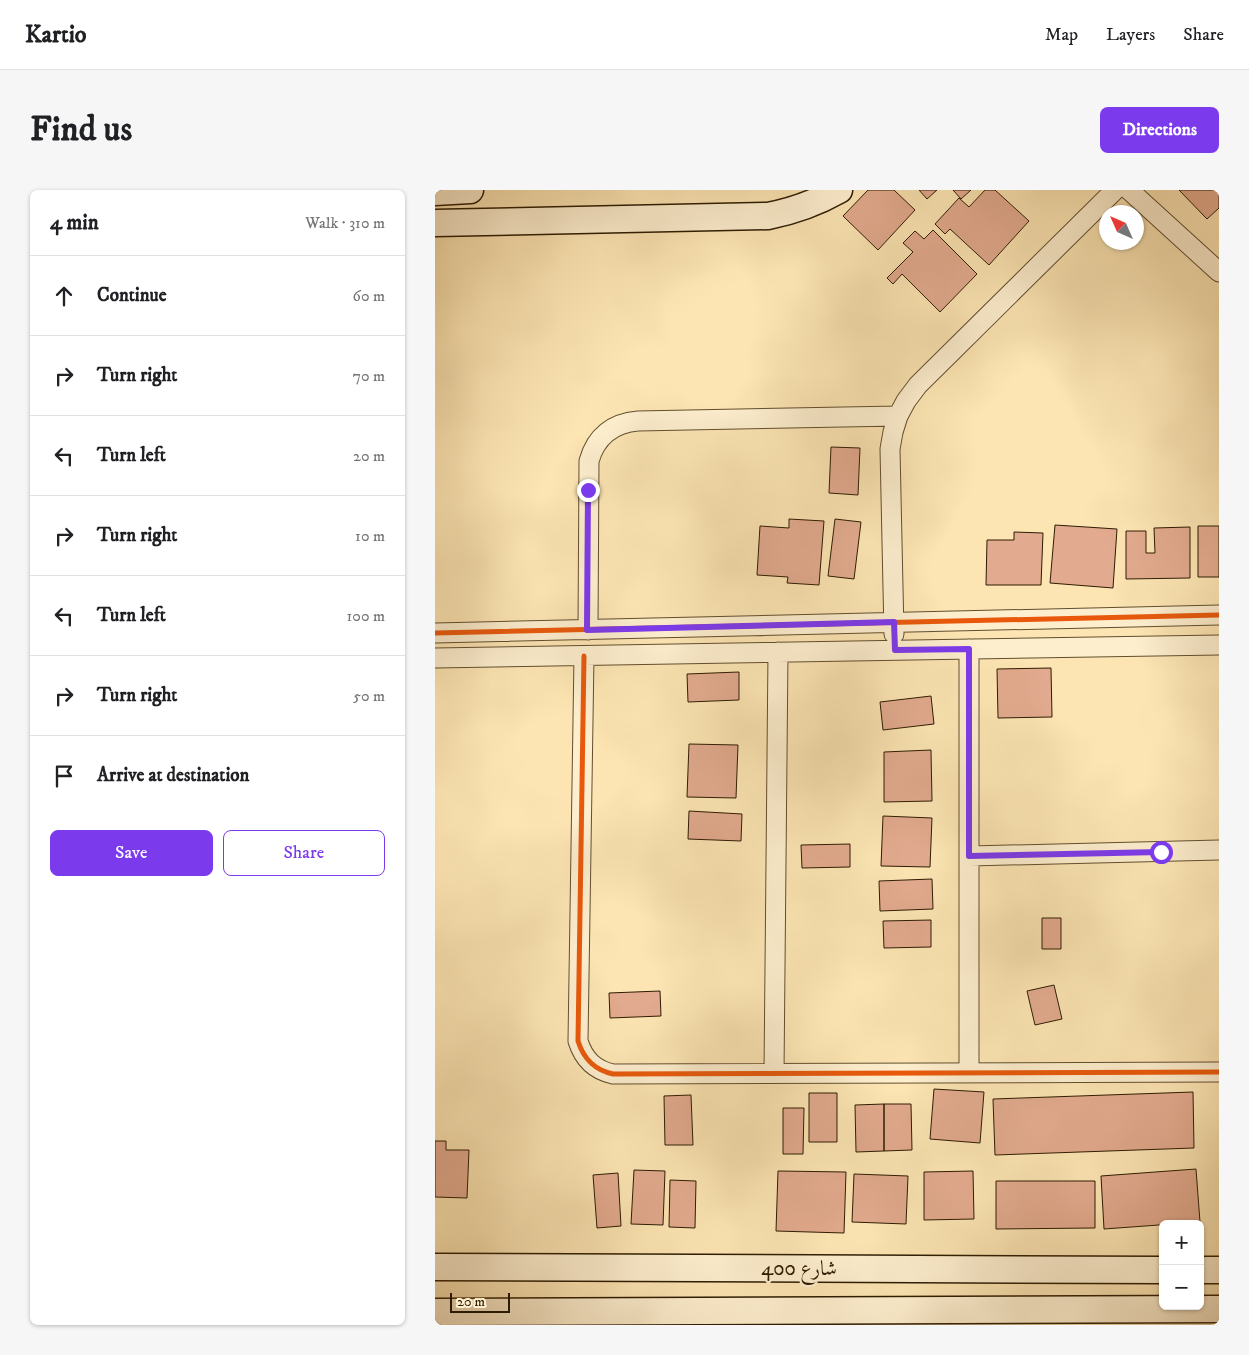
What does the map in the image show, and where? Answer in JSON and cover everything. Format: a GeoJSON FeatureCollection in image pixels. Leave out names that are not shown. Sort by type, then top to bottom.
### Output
{"type":"FeatureCollection","features":[{"type":"Feature","properties":{"kind":"street"},"geometry":{"type":"LineString","coordinates":[[435,192],[470,190]]}},
{"type":"Feature","properties":{"kind":"street"},"geometry":{"type":"LineString","coordinates":[[435,223],[768,216],[808,206],[839,190]]}},
{"type":"Feature","properties":{"kind":"street"},"geometry":{"type":"LineString","coordinates":[[895,650],[890,449],[898,416],[918,384],[1115,190]]}},
{"type":"Feature","properties":{"kind":"street"},"geometry":{"type":"LineString","coordinates":[[1129,190],[1219,272]]}},
{"type":"Feature","properties":{"kind":"street"},"geometry":{"type":"LineString","coordinates":[[587,630],[589,461],[596,443],[609,430],[628,422],[638,421],[898,416]]}},
{"type":"Feature","properties":{"kind":"street"},"geometry":{"type":"LineString","coordinates":[[435,633],[1219,616]]}},
{"type":"Feature","properties":{"kind":"street"},"geometry":{"type":"LineString","coordinates":[[435,658],[1219,645]]}},
{"type":"Feature","properties":{"kind":"street"},"geometry":{"type":"LineString","coordinates":[[969,649],[969,1073]]}},
{"type":"Feature","properties":{"kind":"street"},"geometry":{"type":"LineString","coordinates":[[774,1073],[778,652]]}},
{"type":"Feature","properties":{"kind":"street"},"geometry":{"type":"LineString","coordinates":[[584,656],[579,1042],[589,1062],[596,1067],[613,1074],[1219,1072]]}},
{"type":"Feature","properties":{"kind":"street"},"geometry":{"type":"LineString","coordinates":[[969,856],[1219,850]]}},
{"type":"Feature","properties":{"kind":"street","name":"شارع 400"},"geometry":{"type":"LineString","coordinates":[[435,1268],[1159,1270]]}},
{"type":"Feature","properties":{"kind":"street"},"geometry":{"type":"LineString","coordinates":[[1204,1270],[1219,1270]]}},
{"type":"Feature","properties":{"kind":"street","name":"شارع 400"},"geometry":{"type":"LineString","coordinates":[[435,1312],[1219,1309]]}},
{"type":"Feature","properties":{"kind":"building"},"geometry":{"type":"Polygon","coordinates":[[[868,190],[894,190],[915,210],[878,250],[843,216],[868,190]]]}},
{"type":"Feature","properties":{"kind":"building"},"geometry":{"type":"Polygon","coordinates":[[[919,190],[937,190],[927,199],[919,190]]]}},
{"type":"Feature","properties":{"kind":"building"},"geometry":{"type":"Polygon","coordinates":[[[953,190],[971,190],[961,199],[953,190]]]}},
{"type":"Feature","properties":{"kind":"building"},"geometry":{"type":"Polygon","coordinates":[[[985,190],[995,190],[1029,221],[989,265],[950,229],[945,234],[935,224],[959,198],[969,207],[985,190]]]}},
{"type":"Feature","properties":{"kind":"building"},"geometry":{"type":"Polygon","coordinates":[[[1179,190],[1219,190],[1219,208],[1207,219],[1179,190]]]}},
{"type":"Feature","properties":{"kind":"building"},"geometry":{"type":"Polygon","coordinates":[[[933,230],[977,274],[940,312],[902,274],[893,284],[887,278],[913,252],[903,243],[915,231],[924,239],[933,230]]]}},
{"type":"Feature","properties":{"kind":"building"},"geometry":{"type":"Polygon","coordinates":[[[831,447],[860,448],[858,495],[829,493],[831,447]]]}},
{"type":"Feature","properties":{"kind":"building"},"geometry":{"type":"Polygon","coordinates":[[[789,519],[824,521],[819,585],[787,583],[788,577],[757,575],[760,526],[789,528],[789,519]]]}},
{"type":"Feature","properties":{"kind":"building"},"geometry":{"type":"Polygon","coordinates":[[[835,519],[861,522],[854,579],[828,576],[835,519]]]}},
{"type":"Feature","properties":{"kind":"building"},"geometry":{"type":"Polygon","coordinates":[[[1055,525],[1117,529],[1113,588],[1050,583],[1055,525]]]}},
{"type":"Feature","properties":{"kind":"building"},"geometry":{"type":"Polygon","coordinates":[[[1198,526],[1219,526],[1219,577],[1198,577],[1198,526]]]}},
{"type":"Feature","properties":{"kind":"building"},"geometry":{"type":"Polygon","coordinates":[[[1190,527],[1190,578],[1126,579],[1126,531],[1146,531],[1146,553],[1155,553],[1154,528],[1190,527]]]}},
{"type":"Feature","properties":{"kind":"building"},"geometry":{"type":"Polygon","coordinates":[[[1014,532],[1043,533],[1041,585],[986,585],[987,540],[1014,540],[1014,532]]]}},
{"type":"Feature","properties":{"kind":"building"},"geometry":{"type":"Polygon","coordinates":[[[1051,668],[1052,717],[998,718],[997,669],[1051,668]]]}},
{"type":"Feature","properties":{"kind":"building"},"geometry":{"type":"Polygon","coordinates":[[[739,672],[739,700],[688,702],[687,674],[739,672]]]}},
{"type":"Feature","properties":{"kind":"building"},"geometry":{"type":"Polygon","coordinates":[[[931,696],[934,724],[883,730],[880,702],[931,696]]]}},
{"type":"Feature","properties":{"kind":"building"},"geometry":{"type":"Polygon","coordinates":[[[689,744],[738,745],[736,798],[687,797],[689,744]]]}},
{"type":"Feature","properties":{"kind":"building"},"geometry":{"type":"Polygon","coordinates":[[[931,750],[932,801],[884,802],[884,752],[931,750]]]}},
{"type":"Feature","properties":{"kind":"building"},"geometry":{"type":"Polygon","coordinates":[[[689,811],[742,814],[741,841],[688,839],[689,811]]]}},
{"type":"Feature","properties":{"kind":"building"},"geometry":{"type":"Polygon","coordinates":[[[883,816],[932,818],[930,867],[881,866],[883,816]]]}},
{"type":"Feature","properties":{"kind":"building"},"geometry":{"type":"Polygon","coordinates":[[[850,844],[850,867],[802,868],[801,845],[850,844]]]}},
{"type":"Feature","properties":{"kind":"building"},"geometry":{"type":"Polygon","coordinates":[[[932,879],[933,909],[880,911],[879,881],[932,879]]]}},
{"type":"Feature","properties":{"kind":"building"},"geometry":{"type":"Polygon","coordinates":[[[1042,918],[1061,918],[1061,949],[1042,949],[1042,918]]]}},
{"type":"Feature","properties":{"kind":"building"},"geometry":{"type":"Polygon","coordinates":[[[931,920],[931,947],[884,948],[883,921],[931,920]]]}},
{"type":"Feature","properties":{"kind":"building"},"geometry":{"type":"Polygon","coordinates":[[[1054,985],[1062,1019],[1035,1025],[1027,991],[1054,985]]]}},
{"type":"Feature","properties":{"kind":"building"},"geometry":{"type":"Polygon","coordinates":[[[660,991],[661,1016],[610,1018],[609,993],[660,991]]]}},
{"type":"Feature","properties":{"kind":"building"},"geometry":{"type":"Polygon","coordinates":[[[934,1089],[984,1092],[980,1143],[930,1139],[934,1089]]]}},
{"type":"Feature","properties":{"kind":"building"},"geometry":{"type":"Polygon","coordinates":[[[1193,1092],[1194,1148],[995,1155],[993,1099],[1193,1092]]]}},
{"type":"Feature","properties":{"kind":"building"},"geometry":{"type":"Polygon","coordinates":[[[809,1093],[837,1093],[837,1142],[809,1142],[809,1093]]]}},
{"type":"Feature","properties":{"kind":"building"},"geometry":{"type":"Polygon","coordinates":[[[691,1095],[693,1145],[665,1145],[664,1096],[691,1095]]]}},
{"type":"Feature","properties":{"kind":"building"},"geometry":{"type":"Polygon","coordinates":[[[884,1104],[884,1151],[856,1152],[855,1105],[884,1104]]]}},
{"type":"Feature","properties":{"kind":"building"},"geometry":{"type":"Polygon","coordinates":[[[884,1104],[911,1104],[912,1150],[884,1151],[884,1104]]]}},
{"type":"Feature","properties":{"kind":"building"},"geometry":{"type":"Polygon","coordinates":[[[783,1108],[804,1108],[803,1154],[783,1154],[783,1108]]]}},
{"type":"Feature","properties":{"kind":"building"},"geometry":{"type":"Polygon","coordinates":[[[435,1141],[446,1141],[446,1150],[469,1150],[467,1198],[435,1197],[435,1141]]]}},
{"type":"Feature","properties":{"kind":"building"},"geometry":{"type":"Polygon","coordinates":[[[1196,1169],[1200,1220],[1159,1220],[1159,1225],[1104,1229],[1101,1176],[1196,1169]]]}},
{"type":"Feature","properties":{"kind":"building"},"geometry":{"type":"Polygon","coordinates":[[[634,1170],[665,1171],[663,1225],[631,1224],[634,1170]]]}},
{"type":"Feature","properties":{"kind":"building"},"geometry":{"type":"Polygon","coordinates":[[[778,1171],[846,1172],[844,1233],[776,1231],[778,1171]]]}},
{"type":"Feature","properties":{"kind":"building"},"geometry":{"type":"Polygon","coordinates":[[[973,1171],[974,1219],[924,1220],[924,1172],[973,1171]]]}},
{"type":"Feature","properties":{"kind":"building"},"geometry":{"type":"Polygon","coordinates":[[[618,1173],[621,1226],[597,1228],[593,1175],[618,1173]]]}},
{"type":"Feature","properties":{"kind":"building"},"geometry":{"type":"Polygon","coordinates":[[[854,1174],[908,1176],[906,1224],[852,1222],[854,1174]]]}},
{"type":"Feature","properties":{"kind":"building"},"geometry":{"type":"Polygon","coordinates":[[[670,1180],[696,1181],[695,1228],[669,1227],[670,1180]]]}},
{"type":"Feature","properties":{"kind":"building"},"geometry":{"type":"Polygon","coordinates":[[[996,1181],[1095,1181],[1095,1228],[996,1229],[996,1181]]]}},
{"type":"Feature","properties":{"kind":"cycle path"},"geometry":{"type":"LineString","coordinates":[[435,633],[1219,615]]}},
{"type":"Feature","properties":{"kind":"cycle path"},"geometry":{"type":"LineString","coordinates":[[584,656],[578,1041],[583,1054],[596,1067],[613,1074],[1219,1072]]}},
{"type":"Feature","properties":{"kind":"route"},"geometry":{"type":"LineString","coordinates":[[588,490],[587,630],[894,622],[895,650],[969,649],[969,856],[1161,852]]}}]}
